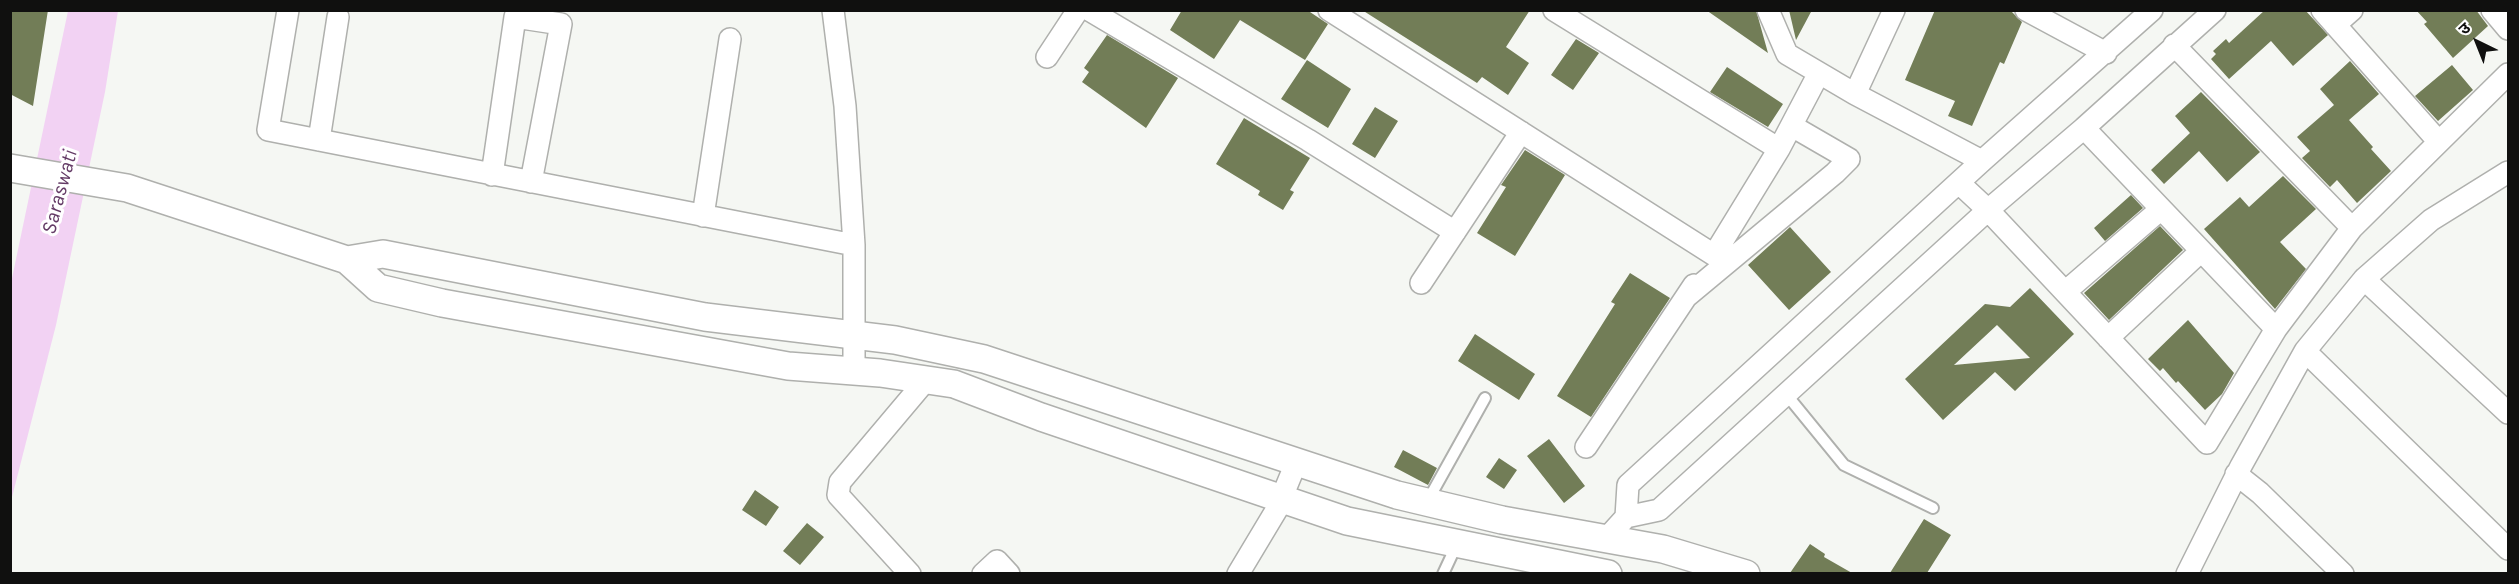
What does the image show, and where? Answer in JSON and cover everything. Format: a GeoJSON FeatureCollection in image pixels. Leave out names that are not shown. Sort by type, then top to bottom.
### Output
{"type":"FeatureCollection","features":[{"type":"Feature","properties":{"kind":"street"},"geometry":{"type":"LineString","coordinates":[[288,10],[268,130],[854,245]]}},
{"type":"Feature","properties":{"kind":"street"},"geometry":{"type":"LineString","coordinates":[[833,10],[845,106],[854,245],[854,371]]}},
{"type":"Feature","properties":{"kind":"street"},"geometry":{"type":"LineString","coordinates":[[1047,57],[1078,10]]}},
{"type":"Feature","properties":{"kind":"street"},"geometry":{"type":"LineString","coordinates":[[1089,10],[1308,140],[1455,232]]}},
{"type":"Feature","properties":{"kind":"street"},"geometry":{"type":"LineString","coordinates":[[1329,10],[1714,255]]}},
{"type":"Feature","properties":{"kind":"street"},"geometry":{"type":"LineString","coordinates":[[1554,10],[1779,149]]}},
{"type":"Feature","properties":{"kind":"street"},"geometry":{"type":"LineString","coordinates":[[1768,10],[1787,54],[1855,94],[1982,161]]}},
{"type":"Feature","properties":{"kind":"street"},"geometry":{"type":"LineString","coordinates":[[1855,94],[1894,10]]}},
{"type":"Feature","properties":{"kind":"street"},"geometry":{"type":"LineString","coordinates":[[2026,10],[2106,53]]}},
{"type":"Feature","properties":{"kind":"street"},"geometry":{"type":"LineString","coordinates":[[2352,10],[2329,18],[2439,142]]}},
{"type":"Feature","properties":{"kind":"street"},"geometry":{"type":"LineString","coordinates":[[2492,10],[2508,29]]}},
{"type":"Feature","properties":{"kind":"street"},"geometry":{"type":"LineString","coordinates":[[1606,539],[1626,517],[1659,510],[1988,210],[2084,128],[2174,45],[2203,14]]}},
{"type":"Feature","properties":{"kind":"street"},"geometry":{"type":"LineString","coordinates":[[1626,517],[1628,485],[1982,161],[2106,53],[2144,15]]}},
{"type":"Feature","properties":{"kind":"street"},"geometry":{"type":"LineString","coordinates":[[319,140],[338,17]]}},
{"type":"Feature","properties":{"kind":"street"},"geometry":{"type":"LineString","coordinates":[[492,175],[515,17],[561,24],[531,183]]}},
{"type":"Feature","properties":{"kind":"street"},"geometry":{"type":"LineString","coordinates":[[703,216],[730,39]]}},
{"type":"Feature","properties":{"kind":"street"},"geometry":{"type":"LineString","coordinates":[[2174,45],[2352,228]]}},
{"type":"Feature","properties":{"kind":"street"},"geometry":{"type":"LineString","coordinates":[[1586,447],[1714,255],[1779,149],[1819,73]]}},
{"type":"Feature","properties":{"kind":"street"},"geometry":{"type":"LineString","coordinates":[[1959,183],[1988,210],[2207,442],[2276,329],[2352,228],[2508,74]]}},
{"type":"Feature","properties":{"kind":"street"},"geometry":{"type":"LineString","coordinates":[[1686,297],[1849,159],[1792,126]]}},
{"type":"Feature","properties":{"kind":"street"},"geometry":{"type":"LineString","coordinates":[[2084,128],[2276,329]]}},
{"type":"Feature","properties":{"kind":"street"},"geometry":{"type":"LineString","coordinates":[[1421,283],[1521,132]]}},
{"type":"Feature","properties":{"kind":"street"},"geometry":{"type":"LineString","coordinates":[[10,168],[126,188],[347,260],[378,288],[442,303],[788,366],[854,371],[954,384],[1347,521],[1608,573]]}},
{"type":"Feature","properties":{"kind":"street"},"geometry":{"type":"LineString","coordinates":[[2187,573],[2236,474],[2305,351],[2364,279],[2431,220],[2508,172]]}},
{"type":"Feature","properties":{"kind":"street"},"geometry":{"type":"LineString","coordinates":[[2065,292],[2161,209]]}},
{"type":"Feature","properties":{"kind":"street"},"geometry":{"type":"LineString","coordinates":[[2108,338],[2201,251]]}},
{"type":"Feature","properties":{"kind":"street"},"geometry":{"type":"LineString","coordinates":[[347,260],[383,254],[705,317],[895,340],[984,359],[1397,495],[1502,520],[1663,549],[1746,573]]}},
{"type":"Feature","properties":{"kind":"street"},"geometry":{"type":"LineString","coordinates":[[2364,279],[2508,413]]}},
{"type":"Feature","properties":{"kind":"street"},"geometry":{"type":"LineString","coordinates":[[2305,351],[2508,549]]}},
{"type":"Feature","properties":{"kind":"street"},"geometry":{"type":"LineString","coordinates":[[910,573],[838,495],[840,482],[926,380]]}},
{"type":"Feature","properties":{"kind":"street"},"geometry":{"type":"LineString","coordinates":[[1238,573],[1281,499],[1296,463]]}},
{"type":"Feature","properties":{"kind":"street"},"geometry":{"type":"LineString","coordinates":[[2236,474],[2260,493],[2343,573]]}},
{"type":"Feature","properties":{"kind":"street"},"geometry":{"type":"LineString","coordinates":[[983,573],[997,561],[1009,573]]}},
{"type":"Feature","properties":{"kind":"lane"},"geometry":{"type":"LineString","coordinates":[[1786,394],[1844,465],[1933,508]]}},
{"type":"Feature","properties":{"kind":"lane"},"geometry":{"type":"LineString","coordinates":[[1427,502],[1485,398]]}},
{"type":"Feature","properties":{"kind":"lane"},"geometry":{"type":"LineString","coordinates":[[1443,573],[1456,544]]}},
{"type":"Feature","properties":{"kind":"water","name":"Saraswati"},"geometry":{"type":"Polygon","coordinates":[[[68,11],[118,11],[105,92],[56,325],[11,501],[11,283],[68,11]]]}},
{"type":"Feature","properties":{"kind":"building"},"geometry":{"type":"Polygon","coordinates":[[[10,10],[48,10],[33,106],[10,94],[10,10]]]}},
{"type":"Feature","properties":{"kind":"building"},"geometry":{"type":"Polygon","coordinates":[[[1182,10],[1307,10],[1328,24],[1305,60],[1240,20],[1214,59],[1170,30],[1182,10]]]}},
{"type":"Feature","properties":{"kind":"building"},"geometry":{"type":"Polygon","coordinates":[[[1362,10],[1530,10],[1506,47],[1529,63],[1508,95],[1482,77],[1477,83],[1362,10]]]}},
{"type":"Feature","properties":{"kind":"building"},"geometry":{"type":"Polygon","coordinates":[[[1706,10],[1756,10],[1768,53],[1706,10]]]}},
{"type":"Feature","properties":{"kind":"building"},"geometry":{"type":"Polygon","coordinates":[[[1789,10],[1812,10],[1796,40],[1789,10]]]}},
{"type":"Feature","properties":{"kind":"building"},"geometry":{"type":"Polygon","coordinates":[[[1935,10],[2010,10],[2022,22],[2004,64],[2000,62],[1972,126],[1948,116],[1955,101],[1905,80],[1935,10]]]}},
{"type":"Feature","properties":{"kind":"building"},"geometry":{"type":"Polygon","coordinates":[[[2265,10],[2305,10],[2328,35],[2293,66],[2271,41],[2229,79],[2211,59],[2216,54],[2213,51],[2226,39],[2229,43],[2265,10]]]}},
{"type":"Feature","properties":{"kind":"building"},"geometry":{"type":"Polygon","coordinates":[[[2416,10],[2476,10],[2488,26],[2453,58],[2424,24],[2427,22],[2416,10]]]}},
{"type":"Feature","properties":{"kind":"building"},"geometry":{"type":"Polygon","coordinates":[[[1107,35],[1178,78],[1146,128],[1082,82],[1089,72],[1084,68],[1107,35]]]}},
{"type":"Feature","properties":{"kind":"building"},"geometry":{"type":"Polygon","coordinates":[[[1576,39],[1599,53],[1573,90],[1551,75],[1576,39]]]}},
{"type":"Feature","properties":{"kind":"building"},"geometry":{"type":"Polygon","coordinates":[[[1307,60],[1351,89],[1328,128],[1281,99],[1307,60]]]}},
{"type":"Feature","properties":{"kind":"building"},"geometry":{"type":"Polygon","coordinates":[[[2350,61],[2379,94],[2349,120],[2391,171],[2357,203],[2337,180],[2330,187],[2302,158],[2310,151],[2297,137],[2334,105],[2320,89],[2350,61]]]}},
{"type":"Feature","properties":{"kind":"building"},"geometry":{"type":"Polygon","coordinates":[[[2452,65],[2473,90],[2438,121],[2415,96],[2452,65]]]}},
{"type":"Feature","properties":{"kind":"building"},"geometry":{"type":"Polygon","coordinates":[[[1727,67],[1783,104],[1768,127],[1710,92],[1727,67]]]}},
{"type":"Feature","properties":{"kind":"building"},"geometry":{"type":"Polygon","coordinates":[[[2201,92],[2260,152],[2227,182],[2199,151],[2164,184],[2151,170],[2190,133],[2175,116],[2201,92]]]}},
{"type":"Feature","properties":{"kind":"building"},"geometry":{"type":"Polygon","coordinates":[[[1375,107],[1398,121],[1375,158],[1352,144],[1375,107]]]}},
{"type":"Feature","properties":{"kind":"building"},"geometry":{"type":"Polygon","coordinates":[[[1244,118],[1310,158],[1290,190],[1294,192],[1283,210],[1258,195],[1260,191],[1216,164],[1244,118]]]}},
{"type":"Feature","properties":{"kind":"building"},"geometry":{"type":"Polygon","coordinates":[[[1525,150],[1565,175],[1515,256],[1477,233],[1506,187],[1501,185],[1525,150]]]}},
{"type":"Feature","properties":{"kind":"building"},"geometry":{"type":"Polygon","coordinates":[[[2283,176],[2316,209],[2280,242],[2306,269],[2275,309],[2204,229],[2240,197],[2249,207],[2283,176]]]}},
{"type":"Feature","properties":{"kind":"building"},"geometry":{"type":"Polygon","coordinates":[[[2131,195],[2143,208],[2105,241],[2094,228],[2131,195]]]}},
{"type":"Feature","properties":{"kind":"building"},"geometry":{"type":"Polygon","coordinates":[[[2160,226],[2183,250],[2109,320],[2084,293],[2160,226]]]}},
{"type":"Feature","properties":{"kind":"building"},"geometry":{"type":"Polygon","coordinates":[[[1790,227],[1831,272],[1789,310],[1748,265],[1790,227]]]}},
{"type":"Feature","properties":{"kind":"building"},"geometry":{"type":"Polygon","coordinates":[[[1630,273],[1670,298],[1591,417],[1557,396],[1615,304],[1611,302],[1630,273]]]}},
{"type":"Feature","properties":{"kind":"building"},"geometry":{"type":"Polygon","coordinates":[[[2030,288],[2074,334],[2015,391],[1995,372],[1943,420],[1905,379],[1985,304],[2010,307],[2030,288]],[[1997,325],[1954,365],[2030,358],[1997,325]]]}},
{"type":"Feature","properties":{"kind":"building"},"geometry":{"type":"Polygon","coordinates":[[[2188,320],[2234,373],[2222,394],[2205,410],[2178,381],[2176,383],[2163,368],[2160,371],[2148,359],[2188,320]]]}},
{"type":"Feature","properties":{"kind":"building"},"geometry":{"type":"Polygon","coordinates":[[[1475,334],[1535,374],[1519,400],[1458,361],[1475,334]]]}},
{"type":"Feature","properties":{"kind":"building"},"geometry":{"type":"Polygon","coordinates":[[[1549,439],[1585,486],[1564,503],[1527,456],[1549,439]]]}},
{"type":"Feature","properties":{"kind":"building"},"geometry":{"type":"Polygon","coordinates":[[[1403,450],[1437,468],[1428,485],[1394,467],[1403,450]]]}},
{"type":"Feature","properties":{"kind":"building"},"geometry":{"type":"Polygon","coordinates":[[[1499,458],[1517,470],[1504,489],[1486,477],[1499,458]]]}},
{"type":"Feature","properties":{"kind":"building"},"geometry":{"type":"Polygon","coordinates":[[[755,490],[779,507],[766,526],[742,510],[755,490]]]}},
{"type":"Feature","properties":{"kind":"building"},"geometry":{"type":"Polygon","coordinates":[[[1924,519],[1951,535],[1927,573],[1890,573],[1924,519]]]}},
{"type":"Feature","properties":{"kind":"building"},"geometry":{"type":"Polygon","coordinates":[[[807,523],[824,537],[800,565],[783,551],[807,523]]]}},
{"type":"Feature","properties":{"kind":"building"},"geometry":{"type":"Polygon","coordinates":[[[1810,544],[1825,554],[1824,557],[1852,573],[1790,573],[1810,544]]]}}]}
